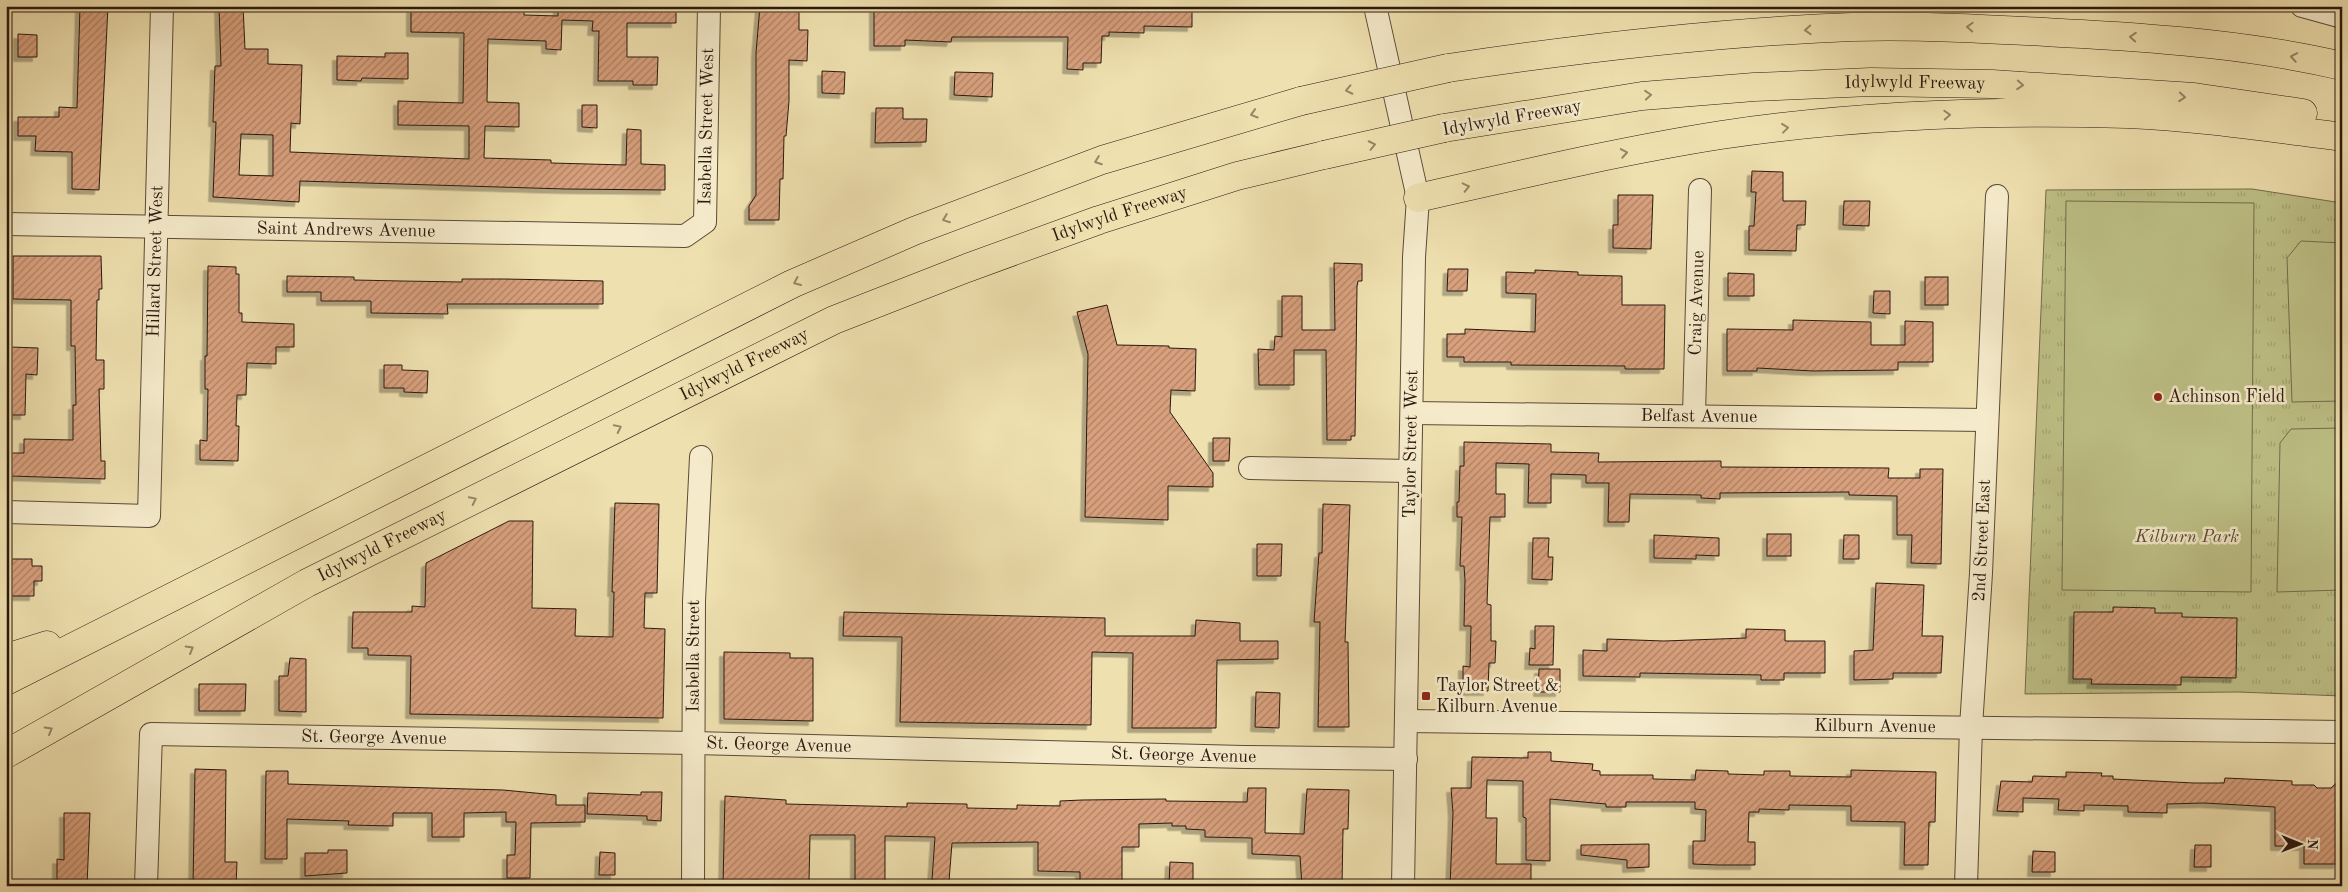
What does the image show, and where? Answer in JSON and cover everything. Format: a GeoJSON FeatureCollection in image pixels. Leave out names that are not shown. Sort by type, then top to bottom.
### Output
{"type":"FeatureCollection","features":[{"type":"Feature","properties":{"kind":"highway"},"geometry":{"type":"LineString","coordinates":[[6,681],[801,280],[914,231],[1102,160],[1300,100],[1448,68],[1665,39],[1852,27],[1950,27],[2137,37],[2261,51],[2342,66]]}},
{"type":"Feature","properties":{"kind":"highway","name":"Idylwyld Freeway"},"geometry":{"type":"LineString","coordinates":[[6,754],[308,583],[834,320],[967,268],[1099,220],[1237,176],[1444,128],[1642,96],[1754,87],[1871,82],[1992,84],[2194,98],[2306,114],[2342,122]]}},
{"type":"Feature","properties":{"kind":"highway"},"geometry":{"type":"LineString","coordinates":[[1418,198],[1580,161],[1703,138],[1858,119],[1982,114],[2128,114],[2226,122],[2342,137]]}},
{"type":"Feature","properties":{"kind":"highway"},"geometry":{"type":"LineString","coordinates":[[6,658],[132,616]]}},
{"type":"Feature","properties":{"kind":"street","name":"Hillard Street West"},"geometry":{"type":"LineString","coordinates":[[6,512],[148,516],[158,228],[162,6]]}},
{"type":"Feature","properties":{"kind":"street","name":"Isabella Street West"},"geometry":{"type":"LineString","coordinates":[[685,236],[705,222],[709,6]]}},
{"type":"Feature","properties":{"kind":"street","name":"Taylor Street West"},"geometry":{"type":"LineString","coordinates":[[1374,6],[1418,198],[1414,257],[1403,886]]}},
{"type":"Feature","properties":{"kind":"street"},"geometry":{"type":"LineString","coordinates":[[2302,6],[2342,16]]}},
{"type":"Feature","properties":{"kind":"street","name":"Craig Avenue"},"geometry":{"type":"LineString","coordinates":[[1694,415],[1700,190]]}},
{"type":"Feature","properties":{"kind":"street","name":"2nd Street East"},"geometry":{"type":"LineString","coordinates":[[1966,886],[1971,727],[1981,573],[1997,196]]}},
{"type":"Feature","properties":{"kind":"street","name":"Saint Andrews Avenue"},"geometry":{"type":"LineString","coordinates":[[6,224],[685,236]]}},
{"type":"Feature","properties":{"kind":"street","name":"Belfast Avenue"},"geometry":{"type":"LineString","coordinates":[[1412,413],[1986,420]]}},
{"type":"Feature","properties":{"kind":"street","name":"Isabella Street"},"geometry":{"type":"LineString","coordinates":[[693,886],[694,602],[701,457]]}},
{"type":"Feature","properties":{"kind":"street"},"geometry":{"type":"LineString","coordinates":[[1250,468],[1410,471]]}},
{"type":"Feature","properties":{"kind":"street","name":"Kilburn Avenue"},"geometry":{"type":"LineString","coordinates":[[1407,722],[2342,732]]}},
{"type":"Feature","properties":{"kind":"street","name":"St. George Avenue"},"geometry":{"type":"LineString","coordinates":[[146,886],[151,734],[694,742],[1234,757],[1406,759]]}},
{"type":"Feature","properties":{"kind":"green space","name":"Kilburn Park"},"geometry":{"type":"Polygon","coordinates":[[[2252,189],[2342,203],[2342,696],[2238,692],[2025,694],[2046,190],[2252,189]]]}},
{"type":"Feature","properties":{"kind":"green space","name":"Achinson Field"},"geometry":{"type":"Polygon","coordinates":[[[2066,201],[2254,203],[2251,592],[2062,590],[2066,201]]]}},
{"type":"Feature","properties":{"kind":"green space"},"geometry":{"type":"Polygon","coordinates":[[[2301,241],[2342,243],[2342,401],[2292,402],[2287,258],[2301,241]]]}},
{"type":"Feature","properties":{"kind":"green space"},"geometry":{"type":"Polygon","coordinates":[[[2342,428],[2342,590],[2277,592],[2280,443],[2291,429],[2342,428]]]}},
{"type":"Feature","properties":{"kind":"building"},"geometry":{"type":"Polygon","coordinates":[[[80,6],[108,6],[99,190],[72,189],[72,152],[35,151],[36,136],[18,136],[18,117],[59,117],[59,107],[77,108],[80,6]]]}},
{"type":"Feature","properties":{"kind":"building"},"geometry":{"type":"Polygon","coordinates":[[[219,6],[243,6],[245,49],[268,49],[268,64],[302,65],[300,124],[291,123],[290,152],[469,159],[469,126],[398,125],[398,101],[463,103],[464,33],[411,32],[411,6],[524,6],[524,15],[558,16],[558,6],[676,6],[676,23],[627,23],[627,57],[658,57],[657,85],[633,85],[633,81],[598,81],[599,31],[592,31],[593,21],[562,20],[561,50],[546,49],[546,41],[488,39],[487,102],[519,103],[519,127],[485,126],[484,158],[551,160],[551,163],[626,165],[627,129],[641,130],[641,164],[665,165],[665,190],[300,181],[299,202],[213,197],[216,122],[213,122],[215,66],[221,66],[219,6]],[[241,134],[239,175],[273,176],[273,135],[241,134]]]}},
{"type":"Feature","properties":{"kind":"building"},"geometry":{"type":"Polygon","coordinates":[[[760,6],[799,6],[799,30],[808,30],[807,61],[789,60],[789,101],[786,136],[784,136],[783,179],[780,179],[779,220],[749,220],[749,206],[756,195],[756,53],[760,6]]]}},
{"type":"Feature","properties":{"kind":"building"},"geometry":{"type":"Polygon","coordinates":[[[874,6],[985,6],[1016,8],[1016,6],[1192,6],[1192,27],[1144,26],[1144,33],[1109,32],[1109,36],[1102,36],[1101,63],[1083,63],[1083,70],[1067,69],[1068,37],[952,37],[951,42],[905,40],[905,46],[874,46],[874,6]]]}},
{"type":"Feature","properties":{"kind":"building"},"geometry":{"type":"Polygon","coordinates":[[[18,34],[37,35],[37,57],[18,57],[18,34]]]}},
{"type":"Feature","properties":{"kind":"building"},"geometry":{"type":"Polygon","coordinates":[[[385,53],[408,53],[408,79],[362,78],[361,81],[337,80],[337,56],[385,57],[385,53]]]}},
{"type":"Feature","properties":{"kind":"building"},"geometry":{"type":"Polygon","coordinates":[[[822,71],[845,72],[844,94],[822,93],[822,71]]]}},
{"type":"Feature","properties":{"kind":"building"},"geometry":{"type":"Polygon","coordinates":[[[955,72],[993,73],[992,97],[954,95],[955,72]]]}},
{"type":"Feature","properties":{"kind":"building"},"geometry":{"type":"Polygon","coordinates":[[[582,105],[597,105],[597,128],[582,127],[582,105]]]}},
{"type":"Feature","properties":{"kind":"building"},"geometry":{"type":"Polygon","coordinates":[[[876,108],[903,108],[903,119],[927,119],[926,142],[875,143],[876,108]]]}},
{"type":"Feature","properties":{"kind":"building"},"geometry":{"type":"Polygon","coordinates":[[[1752,171],[1783,172],[1783,201],[1806,201],[1805,225],[1797,225],[1796,251],[1749,250],[1749,226],[1754,226],[1756,192],[1751,192],[1752,171]]]}},
{"type":"Feature","properties":{"kind":"building"},"geometry":{"type":"Polygon","coordinates":[[[1618,195],[1653,195],[1651,249],[1613,248],[1613,225],[1618,225],[1618,195]]]}},
{"type":"Feature","properties":{"kind":"building"},"geometry":{"type":"Polygon","coordinates":[[[1844,201],[1870,201],[1869,226],[1843,225],[1844,201]]]}},
{"type":"Feature","properties":{"kind":"building"},"geometry":{"type":"Polygon","coordinates":[[[13,256],[101,256],[102,289],[99,289],[99,300],[97,300],[96,360],[104,360],[104,389],[99,389],[101,461],[105,461],[105,479],[10,476],[10,453],[24,453],[24,439],[73,440],[73,405],[76,405],[75,346],[71,346],[71,300],[13,299],[13,256]]]}},
{"type":"Feature","properties":{"kind":"building"},"geometry":{"type":"Polygon","coordinates":[[[1334,263],[1362,264],[1362,281],[1358,281],[1357,286],[1355,436],[1351,436],[1351,440],[1327,440],[1326,350],[1294,350],[1294,385],[1259,385],[1258,349],[1274,350],[1275,336],[1282,337],[1282,296],[1302,296],[1302,330],[1335,330],[1334,263]]]}},
{"type":"Feature","properties":{"kind":"building"},"geometry":{"type":"Polygon","coordinates":[[[208,266],[236,267],[236,274],[239,274],[239,313],[242,313],[242,322],[294,324],[294,347],[276,347],[276,364],[247,363],[246,395],[237,395],[236,426],[239,426],[238,461],[200,460],[200,440],[207,441],[208,389],[205,389],[205,356],[207,356],[208,266]]]}},
{"type":"Feature","properties":{"kind":"building"},"geometry":{"type":"Polygon","coordinates":[[[1448,269],[1468,269],[1467,291],[1447,291],[1448,269]]]}},
{"type":"Feature","properties":{"kind":"building"},"geometry":{"type":"Polygon","coordinates":[[[1535,270],[1578,272],[1578,275],[1622,276],[1622,305],[1665,305],[1664,369],[1625,369],[1625,366],[1511,365],[1511,362],[1464,362],[1464,357],[1447,357],[1447,334],[1465,334],[1465,329],[1535,332],[1536,294],[1506,293],[1506,272],[1535,273],[1535,270]]]}},
{"type":"Feature","properties":{"kind":"building"},"geometry":{"type":"Polygon","coordinates":[[[1728,273],[1754,274],[1754,296],[1728,296],[1728,273]]]}},
{"type":"Feature","properties":{"kind":"building"},"geometry":{"type":"Polygon","coordinates":[[[287,276],[354,277],[354,280],[462,282],[462,279],[603,281],[603,304],[447,304],[448,314],[371,313],[371,301],[321,301],[321,292],[287,292],[287,276]]]}},
{"type":"Feature","properties":{"kind":"building"},"geometry":{"type":"Polygon","coordinates":[[[1925,277],[1948,277],[1948,305],[1925,305],[1925,277]]]}},
{"type":"Feature","properties":{"kind":"building"},"geometry":{"type":"Polygon","coordinates":[[[1874,291],[1890,291],[1890,314],[1873,313],[1874,291]]]}},
{"type":"Feature","properties":{"kind":"building"},"geometry":{"type":"Polygon","coordinates":[[[1107,305],[1117,345],[1169,346],[1169,348],[1196,349],[1195,391],[1171,390],[1170,412],[1213,473],[1213,487],[1168,486],[1168,520],[1085,517],[1088,354],[1077,312],[1107,305]]]}},
{"type":"Feature","properties":{"kind":"building"},"geometry":{"type":"Polygon","coordinates":[[[1793,320],[1871,322],[1871,345],[1905,345],[1905,321],[1933,322],[1933,362],[1898,362],[1898,370],[1813,371],[1757,368],[1757,371],[1727,371],[1727,329],[1793,330],[1793,320]]]}},
{"type":"Feature","properties":{"kind":"building"},"geometry":{"type":"Polygon","coordinates":[[[10,347],[38,348],[37,375],[26,374],[25,415],[9,415],[10,347]]]}},
{"type":"Feature","properties":{"kind":"building"},"geometry":{"type":"Polygon","coordinates":[[[384,365],[402,365],[402,370],[428,371],[427,393],[404,392],[404,388],[384,388],[384,365]]]}},
{"type":"Feature","properties":{"kind":"building"},"geometry":{"type":"Polygon","coordinates":[[[1213,438],[1230,438],[1229,461],[1213,461],[1213,438]]]}},
{"type":"Feature","properties":{"kind":"building"},"geometry":{"type":"Polygon","coordinates":[[[1464,442],[1551,444],[1551,452],[1599,453],[1598,462],[1721,461],[1721,467],[1889,468],[1888,478],[1920,478],[1920,469],[1943,469],[1941,564],[1911,563],[1912,535],[1897,535],[1897,496],[1849,495],[1849,492],[1720,493],[1720,499],[1701,498],[1701,495],[1630,494],[1629,522],[1608,522],[1609,483],[1586,483],[1586,475],[1551,474],[1551,503],[1528,503],[1529,464],[1496,463],[1496,494],[1505,494],[1505,517],[1490,517],[1487,604],[1491,605],[1491,641],[1496,641],[1495,663],[1489,663],[1488,691],[1463,691],[1463,666],[1470,667],[1471,626],[1464,626],[1465,580],[1464,566],[1460,566],[1462,517],[1457,517],[1460,466],[1464,466],[1464,442]]]}},
{"type":"Feature","properties":{"kind":"building"},"geometry":{"type":"Polygon","coordinates":[[[615,503],[659,504],[657,593],[645,593],[644,628],[665,629],[663,718],[410,714],[411,656],[368,655],[368,648],[352,648],[353,612],[412,612],[412,606],[425,607],[426,563],[509,521],[533,521],[532,608],[576,609],[575,636],[613,637],[614,592],[612,592],[615,503]]]}},
{"type":"Feature","properties":{"kind":"building"},"geometry":{"type":"Polygon","coordinates":[[[1323,504],[1350,505],[1345,642],[1348,642],[1349,727],[1318,727],[1320,622],[1314,622],[1319,553],[1322,553],[1323,504]]]}},
{"type":"Feature","properties":{"kind":"building"},"geometry":{"type":"Polygon","coordinates":[[[1767,534],[1791,534],[1791,556],[1767,556],[1767,534]]]}},
{"type":"Feature","properties":{"kind":"building"},"geometry":{"type":"Polygon","coordinates":[[[1654,535],[1719,538],[1719,556],[1696,555],[1696,559],[1654,558],[1654,535]]]}},
{"type":"Feature","properties":{"kind":"building"},"geometry":{"type":"Polygon","coordinates":[[[1844,535],[1859,535],[1859,559],[1843,559],[1844,535]]]}},
{"type":"Feature","properties":{"kind":"building"},"geometry":{"type":"Polygon","coordinates":[[[1533,538],[1549,538],[1548,557],[1553,557],[1552,580],[1532,579],[1533,538]]]}},
{"type":"Feature","properties":{"kind":"building"},"geometry":{"type":"Polygon","coordinates":[[[1257,544],[1282,544],[1281,576],[1257,576],[1257,544]]]}},
{"type":"Feature","properties":{"kind":"building"},"geometry":{"type":"Polygon","coordinates":[[[12,559],[32,559],[32,566],[42,566],[42,581],[34,581],[34,596],[8,596],[8,565],[12,565],[12,559]]]}},
{"type":"Feature","properties":{"kind":"building"},"geometry":{"type":"Polygon","coordinates":[[[1876,583],[1924,585],[1922,636],[1943,636],[1941,673],[1893,673],[1893,679],[1854,680],[1854,651],[1873,650],[1876,583]]]}},
{"type":"Feature","properties":{"kind":"building"},"geometry":{"type":"Polygon","coordinates":[[[2113,607],[2155,608],[2155,613],[2182,613],[2182,617],[2237,618],[2236,678],[2181,677],[2181,685],[2091,684],[2092,679],[2073,679],[2074,612],[2113,612],[2113,607]]]}},
{"type":"Feature","properties":{"kind":"building"},"geometry":{"type":"Polygon","coordinates":[[[844,612],[1105,618],[1105,636],[1195,636],[1196,620],[1240,623],[1240,641],[1278,641],[1278,659],[1217,660],[1216,728],[1132,728],[1133,653],[1092,652],[1091,725],[900,722],[902,637],[843,636],[844,612]]]}},
{"type":"Feature","properties":{"kind":"building"},"geometry":{"type":"Polygon","coordinates":[[[1535,626],[1554,626],[1553,665],[1529,665],[1530,648],[1535,649],[1535,626]]]}},
{"type":"Feature","properties":{"kind":"building"},"geometry":{"type":"Polygon","coordinates":[[[1746,629],[1785,630],[1785,641],[1825,641],[1825,673],[1784,673],[1784,680],[1761,680],[1761,675],[1640,673],[1640,677],[1583,676],[1583,650],[1607,651],[1607,639],[1664,641],[1746,638],[1746,629]]]}},
{"type":"Feature","properties":{"kind":"building"},"geometry":{"type":"Polygon","coordinates":[[[724,652],[790,653],[790,658],[813,658],[813,721],[724,719],[724,652]]]}},
{"type":"Feature","properties":{"kind":"building"},"geometry":{"type":"Polygon","coordinates":[[[290,658],[306,659],[306,712],[279,711],[279,676],[288,676],[290,658]]]}},
{"type":"Feature","properties":{"kind":"building"},"geometry":{"type":"Polygon","coordinates":[[[1539,669],[1560,669],[1560,692],[1538,692],[1539,669]]]}},
{"type":"Feature","properties":{"kind":"building"},"geometry":{"type":"Polygon","coordinates":[[[199,684],[246,684],[245,711],[199,711],[199,684]]]}},
{"type":"Feature","properties":{"kind":"building"},"geometry":{"type":"Polygon","coordinates":[[[1256,692],[1280,693],[1279,728],[1255,727],[1256,692]]]}},
{"type":"Feature","properties":{"kind":"building"},"geometry":{"type":"Polygon","coordinates":[[[1528,752],[1551,752],[1551,761],[1593,764],[1592,770],[1600,771],[1600,775],[1653,775],[1653,779],[1695,780],[1696,770],[1728,771],[1728,774],[1764,775],[1764,771],[1790,771],[1790,776],[1851,777],[1851,770],[1936,772],[1935,822],[1929,822],[1928,865],[1904,865],[1905,822],[1851,821],[1851,806],[1789,805],[1789,810],[1759,809],[1759,812],[1749,812],[1748,842],[1755,842],[1755,865],[1718,865],[1693,864],[1693,841],[1705,841],[1706,810],[1695,809],[1695,802],[1626,802],[1626,807],[1606,807],[1606,804],[1550,799],[1550,861],[1526,860],[1526,818],[1523,817],[1523,781],[1487,780],[1486,818],[1497,818],[1496,864],[1531,864],[1531,883],[1489,882],[1489,886],[1450,886],[1453,813],[1451,788],[1471,788],[1472,757],[1528,758],[1528,752]]]}},
{"type":"Feature","properties":{"kind":"building"},"geometry":{"type":"Polygon","coordinates":[[[195,769],[226,770],[225,862],[237,862],[236,886],[193,886],[195,769]]]}},
{"type":"Feature","properties":{"kind":"building"},"geometry":{"type":"Polygon","coordinates":[[[266,771],[288,771],[288,784],[503,790],[556,795],[556,805],[585,805],[585,822],[531,823],[530,878],[507,878],[507,855],[515,855],[516,822],[506,822],[506,812],[464,813],[464,837],[432,837],[432,813],[393,813],[393,826],[348,825],[349,821],[287,819],[287,859],[265,859],[266,771]]]}},
{"type":"Feature","properties":{"kind":"building"},"geometry":{"type":"Polygon","coordinates":[[[2066,772],[2102,773],[2101,776],[2113,776],[2113,779],[2194,783],[2224,783],[2225,778],[2292,781],[2292,785],[2314,785],[2317,788],[2331,788],[2342,778],[2342,815],[2338,815],[2338,864],[2304,864],[2304,846],[2275,846],[2275,807],[2204,803],[2167,804],[2167,813],[2128,812],[2128,806],[2084,805],[2084,811],[2058,810],[2059,799],[2023,798],[2023,812],[1997,811],[2001,781],[2032,782],[2033,776],[2066,777],[2066,772]]]}},
{"type":"Feature","properties":{"kind":"building"},"geometry":{"type":"Polygon","coordinates":[[[1248,788],[1266,788],[1265,833],[1304,834],[1307,789],[1349,790],[1348,829],[1343,829],[1342,886],[1302,886],[1300,856],[1252,854],[1252,838],[1205,837],[1205,830],[1186,829],[1186,826],[1172,826],[1172,823],[1139,824],[1139,847],[1122,847],[1122,886],[1080,886],[1080,872],[1038,871],[1038,842],[952,843],[949,881],[932,880],[935,837],[885,836],[885,882],[855,882],[855,835],[810,835],[809,882],[751,880],[751,885],[723,885],[725,796],[786,800],[786,804],[907,807],[907,803],[967,804],[967,808],[1017,809],[1017,805],[1060,806],[1060,801],[1082,800],[1166,799],[1166,801],[1247,802],[1248,788]]]}},
{"type":"Feature","properties":{"kind":"building"},"geometry":{"type":"Polygon","coordinates":[[[641,792],[662,792],[661,821],[647,820],[647,816],[587,814],[588,793],[641,795],[641,792]]]}},
{"type":"Feature","properties":{"kind":"building"},"geometry":{"type":"Polygon","coordinates":[[[64,813],[90,813],[87,886],[57,886],[57,859],[64,860],[64,813]]]}},
{"type":"Feature","properties":{"kind":"building"},"geometry":{"type":"Polygon","coordinates":[[[1649,844],[1649,867],[1627,868],[1627,860],[1581,855],[1581,845],[1649,844]]]}},
{"type":"Feature","properties":{"kind":"building"},"geometry":{"type":"Polygon","coordinates":[[[2195,845],[2211,845],[2211,867],[2194,867],[2195,845]]]}},
{"type":"Feature","properties":{"kind":"building"},"geometry":{"type":"Polygon","coordinates":[[[328,850],[347,850],[347,873],[305,876],[305,853],[328,853],[328,850]]]}},
{"type":"Feature","properties":{"kind":"building"},"geometry":{"type":"Polygon","coordinates":[[[2033,851],[2055,852],[2055,872],[2032,872],[2033,851]]]}},
{"type":"Feature","properties":{"kind":"building"},"geometry":{"type":"Polygon","coordinates":[[[600,852],[615,853],[615,875],[599,875],[600,852]]]}},
{"type":"Feature","properties":{"kind":"building"},"geometry":{"type":"Polygon","coordinates":[[[1170,862],[1193,863],[1193,885],[1169,885],[1170,862]]]}},
{"type":"Feature","properties":{"kind":"place","name":"Achinson Field"},"geometry":{"type":"Point","coordinates":[2158,397]}},
{"type":"Feature","properties":{"kind":"place","name":"Taylor Street & Kilburn Avenue"},"geometry":{"type":"Point","coordinates":[1426,696]}}]}
